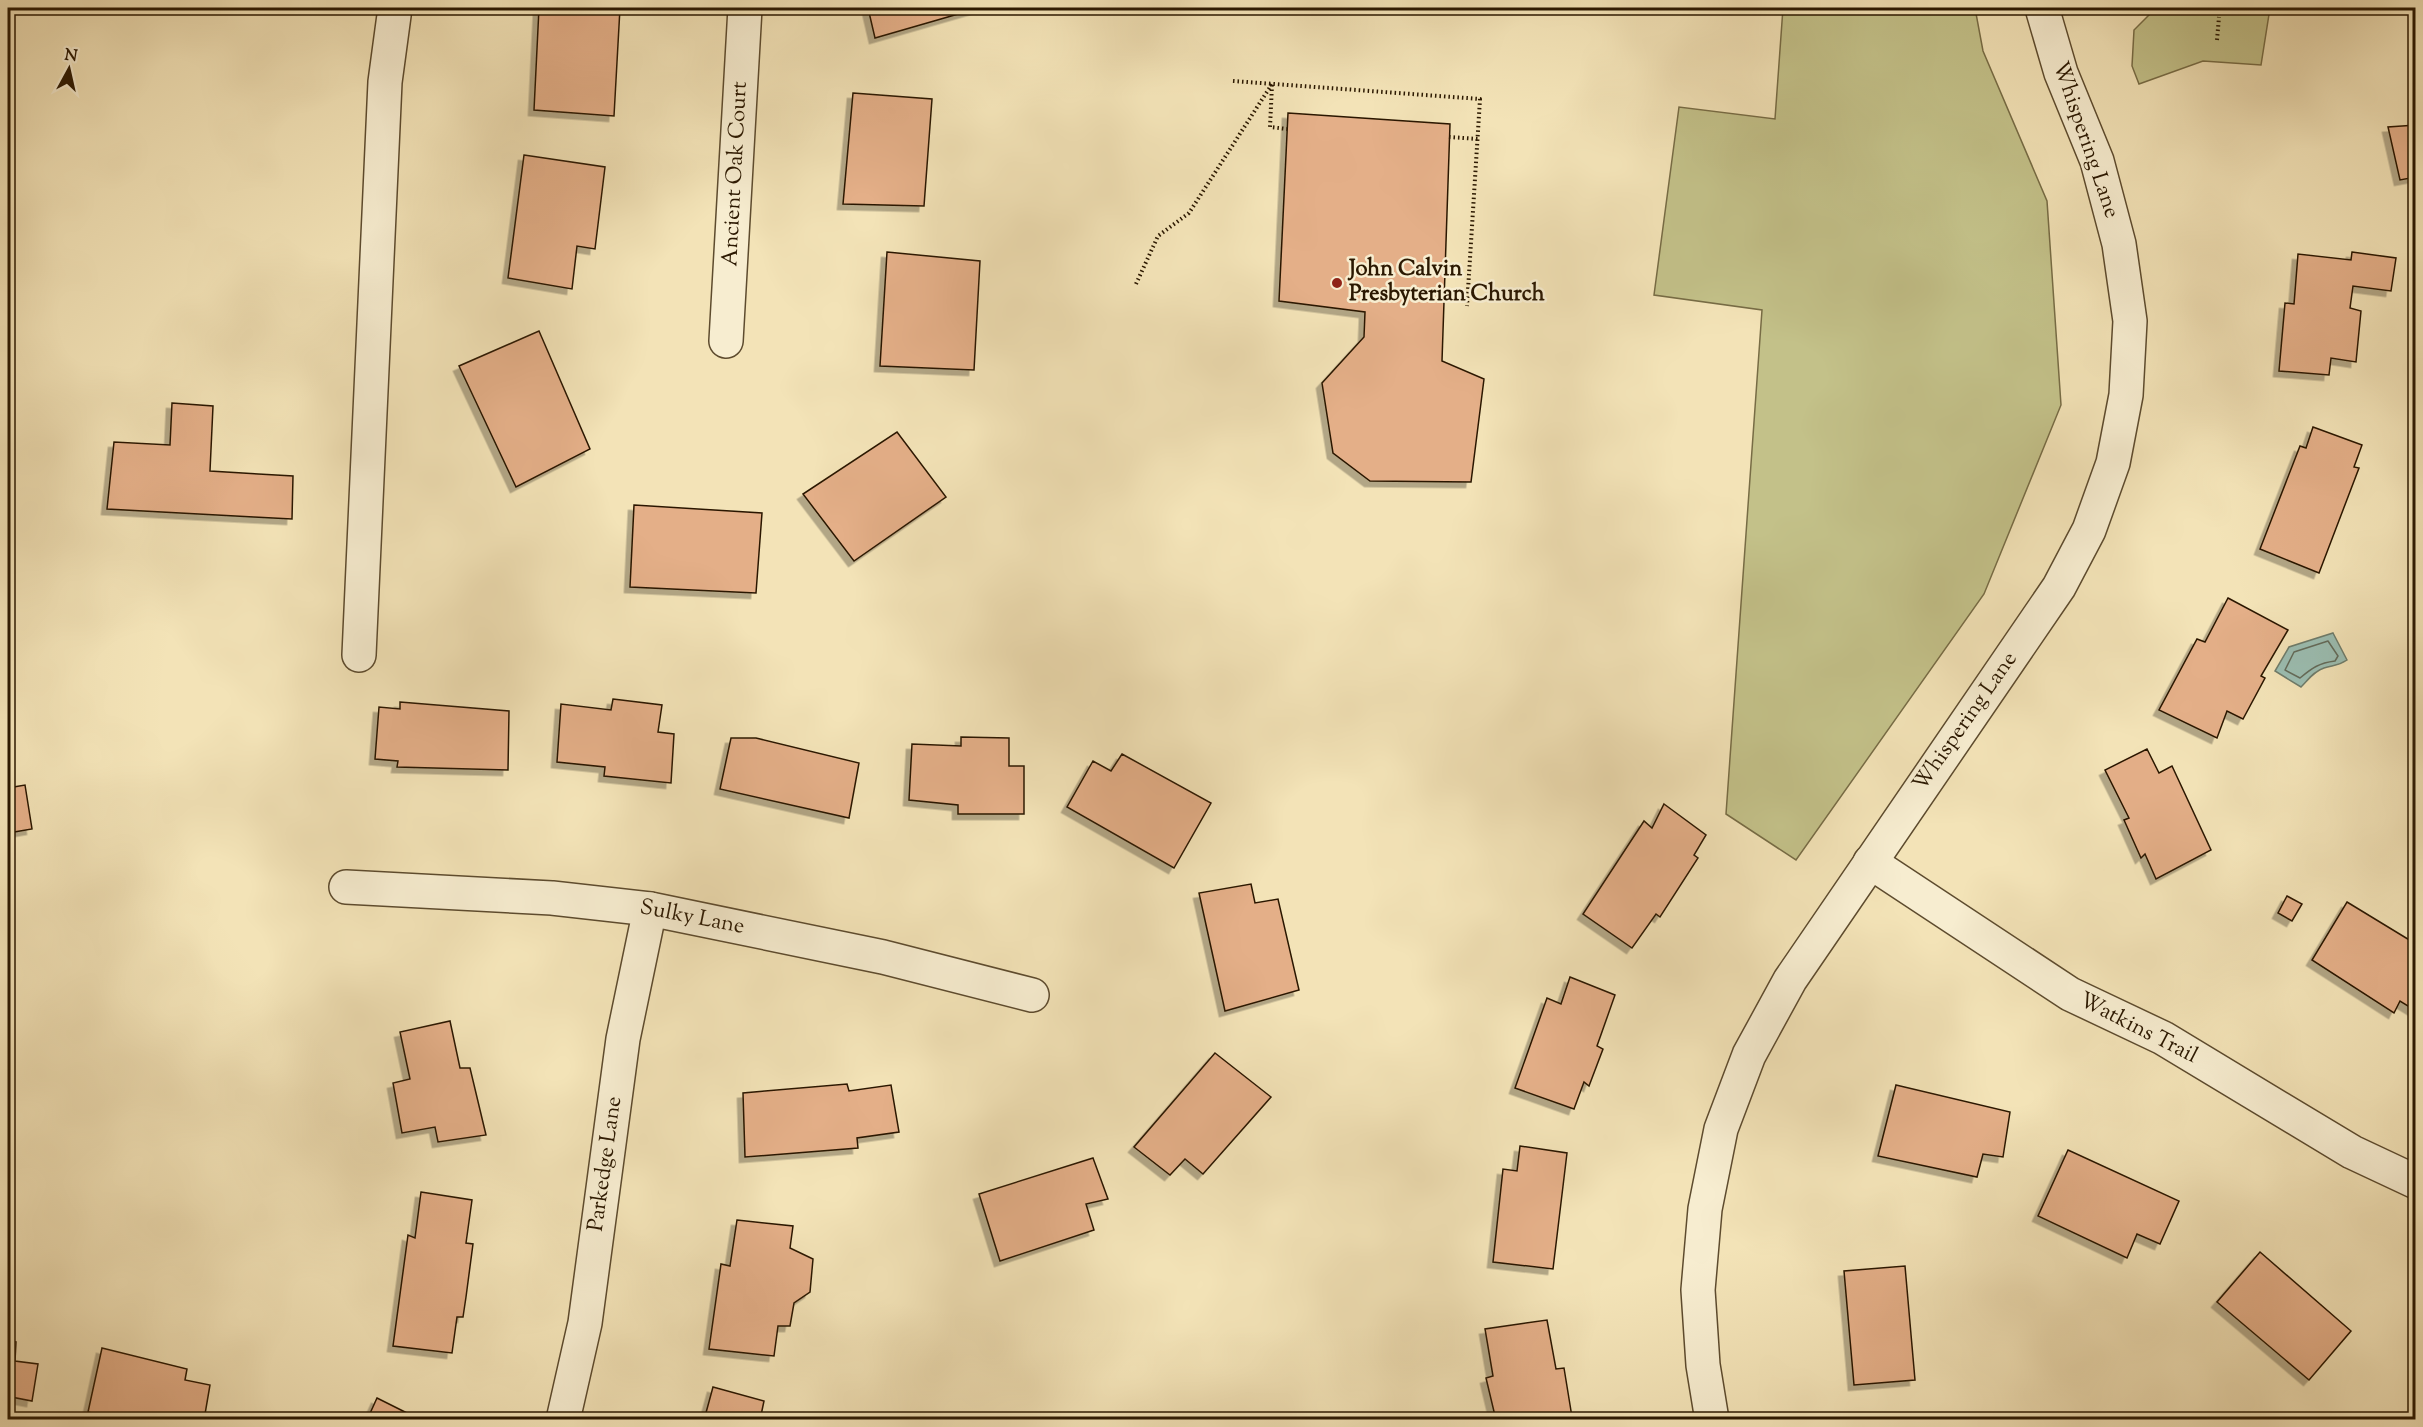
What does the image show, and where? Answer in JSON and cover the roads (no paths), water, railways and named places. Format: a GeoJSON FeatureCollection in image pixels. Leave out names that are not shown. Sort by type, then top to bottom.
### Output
{"type":"FeatureCollection","features":[{"type":"Feature","properties":{"kind":"street"},"geometry":{"type":"LineString","coordinates":[[359,655],[385,82],[395,8]]}},
{"type":"Feature","properties":{"kind":"street","name":"Ancient Oak Court"},"geometry":{"type":"LineString","coordinates":[[726,341],[745,8]]}},
{"type":"Feature","properties":{"kind":"street","name":"Whispering Lane"},"geometry":{"type":"LineString","coordinates":[[1713,1419],[1703,1365],[1698,1290],[1705,1209],[1722,1129],[1749,1055],[1785,990],[2059,587],[2089,530],[2113,463],[2126,395],[2130,321],[2119,244],[2097,160],[2061,73],[2042,8]]}},
{"type":"Feature","properties":{"kind":"street","name":"Watkins Trail"},"geometry":{"type":"LineString","coordinates":[[1870,862],[2070,994],[2163,1038],[2352,1152],[2415,1182]]}},
{"type":"Feature","properties":{"kind":"street","name":"Sulky Lane"},"geometry":{"type":"LineString","coordinates":[[346,887],[552,898],[650,909],[883,957],[1032,995]]}},
{"type":"Feature","properties":{"kind":"street","name":"Parkedge Lane"},"geometry":{"type":"LineString","coordinates":[[563,1419],[585,1323],[623,1039],[650,909]]}},
{"type":"Feature","properties":{"kind":"water"},"geometry":{"type":"Polygon","coordinates":[[[2333,633],[2347,660],[2317,671],[2301,687],[2275,671],[2289,647],[2333,633]]]}},
{"type":"Feature","properties":{"kind":"place","name":"John Calvin Presbyterian Church"},"geometry":{"type":"Point","coordinates":[1337,283]}}]}
